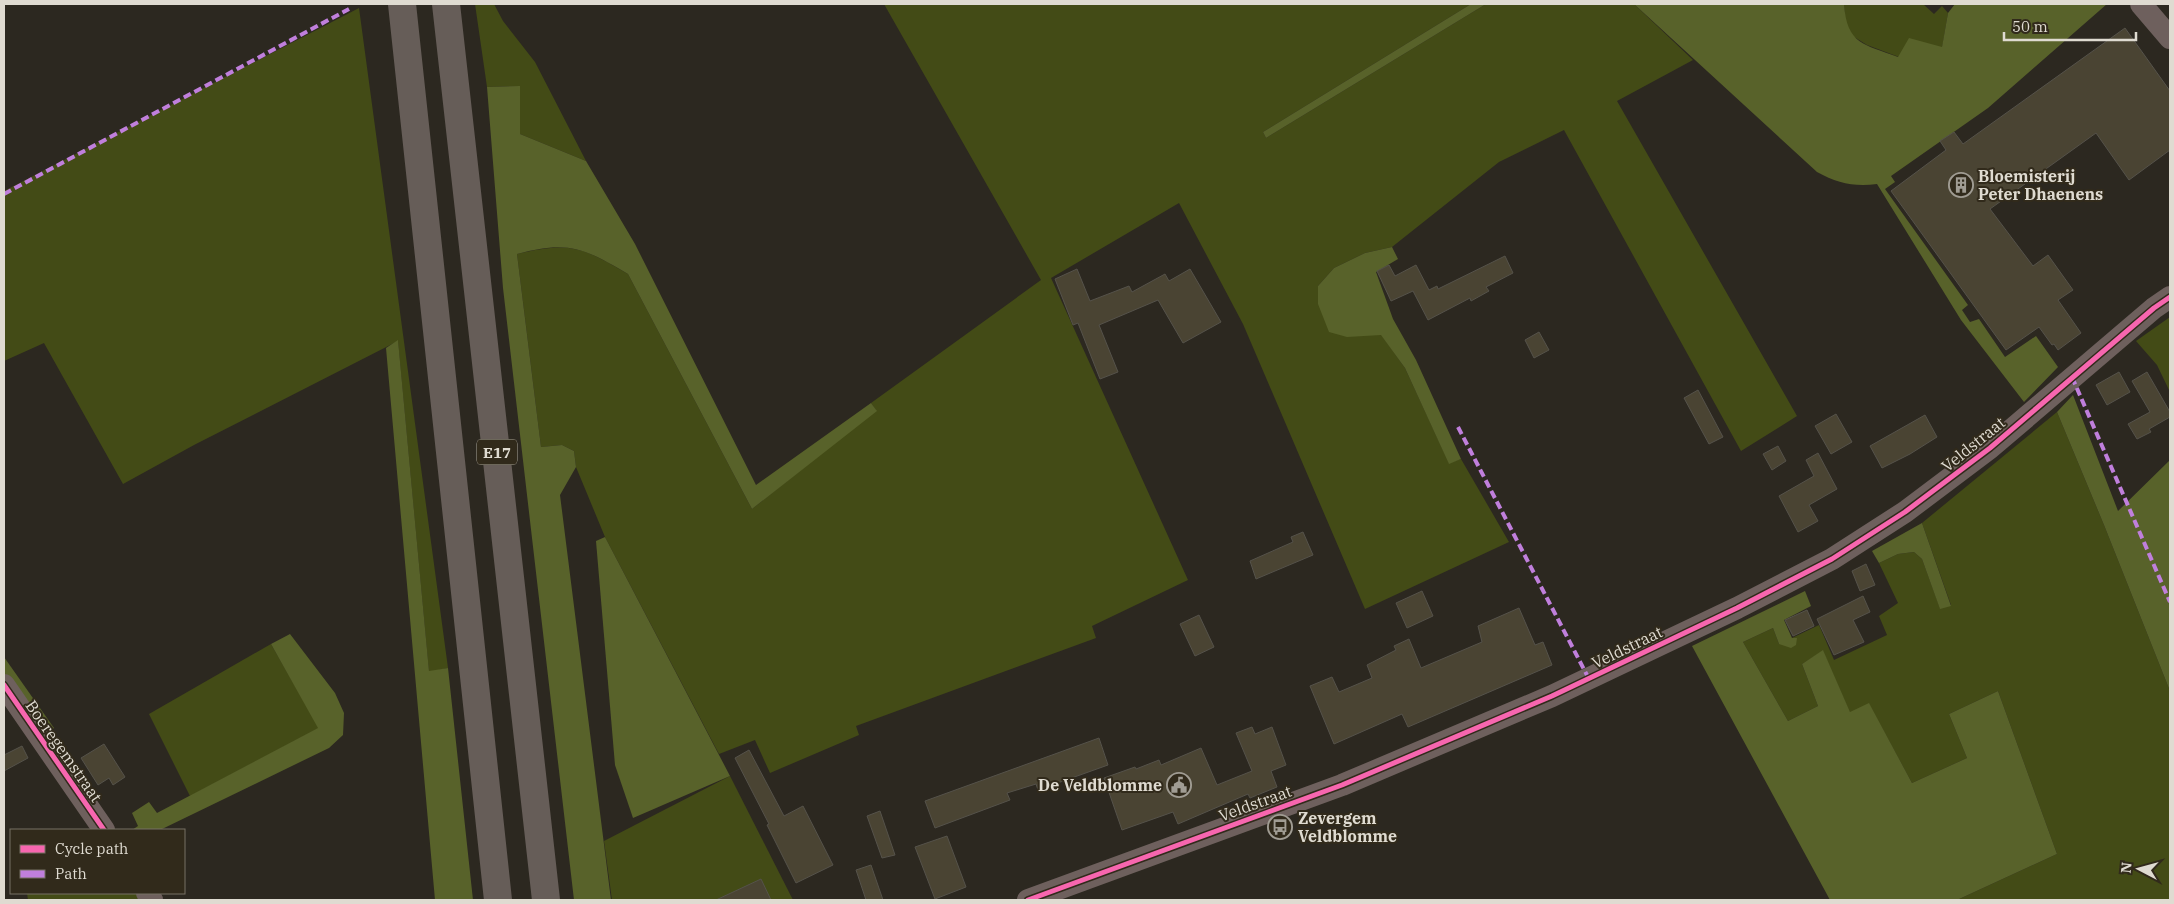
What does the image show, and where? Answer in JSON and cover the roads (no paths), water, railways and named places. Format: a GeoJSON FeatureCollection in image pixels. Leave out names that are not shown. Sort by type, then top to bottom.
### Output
{"type":"FeatureCollection","features":[{"type":"Feature","properties":{"kind":"highway"},"geometry":{"type":"LineString","coordinates":[[402,4],[498,900]]}},
{"type":"Feature","properties":{"kind":"highway","name":"E17"},"geometry":{"type":"LineString","coordinates":[[446,4],[546,900]]}},
{"type":"Feature","properties":{"kind":"street"},"geometry":{"type":"LineString","coordinates":[[2141,4],[2166,25]]}},
{"type":"Feature","properties":{"kind":"street","name":"Veldstraat"},"geometry":{"type":"LineString","coordinates":[[1028,900],[1342,785],[1543,700],[1737,608],[1832,559],[1906,512],[1990,448],[2147,314],[2170,297]]}},
{"type":"Feature","properties":{"kind":"street","name":"Boeregemstraat"},"geometry":{"type":"LineString","coordinates":[[4,685],[103,829]]}},
{"type":"Feature","properties":{"kind":"place","name":"Bloemisterij Peter Dhaenens"},"geometry":{"type":"Point","coordinates":[1961,185]}},
{"type":"Feature","properties":{"kind":"place","name":"De Veldblomme"},"geometry":{"type":"Point","coordinates":[1179,785]}},
{"type":"Feature","properties":{"kind":"place","name":"Zevergem Veldblomme"},"geometry":{"type":"Point","coordinates":[1280,827]}}]}
